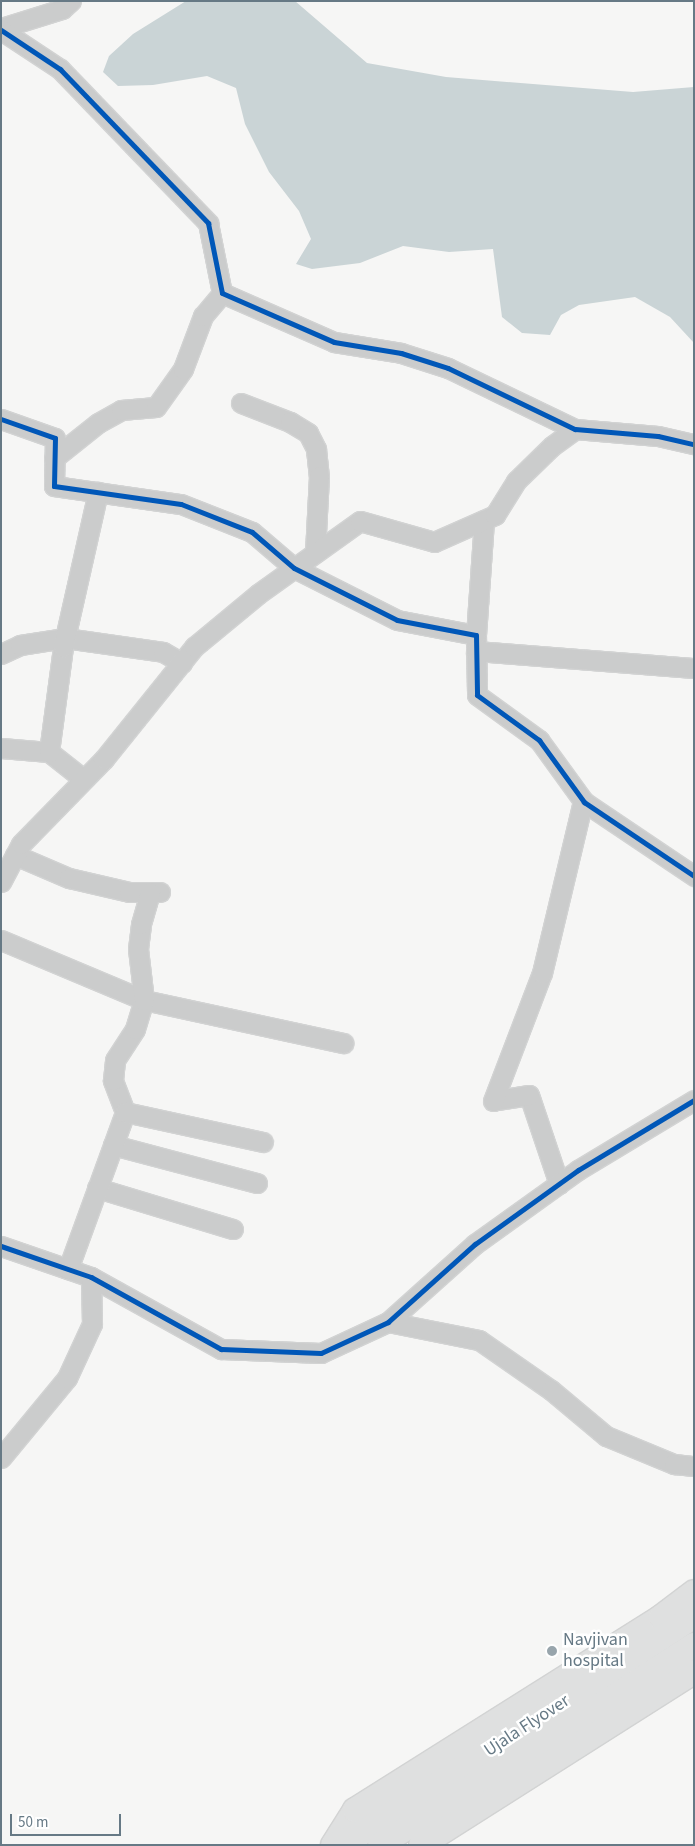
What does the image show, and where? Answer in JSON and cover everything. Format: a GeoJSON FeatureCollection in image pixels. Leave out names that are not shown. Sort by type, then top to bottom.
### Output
{"type":"FeatureCollection","features":[{"type":"Feature","properties":{"kind":"main road"},"geometry":{"type":"LineString","coordinates":[[334,1845],[355,1810],[661,1617],[694,1592]]}},
{"type":"Feature","properties":{"kind":"main road","name":"Ujala Flyover"},"geometry":{"type":"LineString","coordinates":[[334,1845],[360,1834],[694,1616]]}},
{"type":"Feature","properties":{"kind":"main road","name":"Ujala Flyover"},"geometry":{"type":"LineString","coordinates":[[380,1845],[694,1645]]}},
{"type":"Feature","properties":{"kind":"main road"},"geometry":{"type":"LineString","coordinates":[[420,1845],[694,1672]]}},
{"type":"Feature","properties":{"kind":"street"},"geometry":{"type":"LineString","coordinates":[[71,1],[62,9],[38,8],[1,29],[60,69],[208,223],[222,293]]}},
{"type":"Feature","properties":{"kind":"street"},"geometry":{"type":"LineString","coordinates":[[222,293],[334,342],[401,353],[448,368],[575,429],[658,436],[694,444]]}},
{"type":"Feature","properties":{"kind":"street"},"geometry":{"type":"LineString","coordinates":[[54,458],[98,423],[121,410],[156,407],[183,369],[203,316],[222,293]]}},
{"type":"Feature","properties":{"kind":"street"},"geometry":{"type":"LineString","coordinates":[[241,403],[290,422],[308,433],[316,449],[319,476],[315,553]]}},
{"type":"Feature","properties":{"kind":"street"},"geometry":{"type":"LineString","coordinates":[[1,419],[55,438],[54,486],[181,504],[252,532],[294,568],[397,620],[476,643],[694,668]]}},
{"type":"Feature","properties":{"kind":"street"},"geometry":{"type":"LineString","coordinates":[[1,882],[21,844],[82,778],[104,759],[194,647],[294,568],[360,520],[434,542],[495,515],[516,481],[552,446],[575,429]]}},
{"type":"Feature","properties":{"kind":"street"},"geometry":{"type":"LineString","coordinates":[[658,436],[694,433]]}},
{"type":"Feature","properties":{"kind":"street"},"geometry":{"type":"LineString","coordinates":[[49,752],[65,638],[98,492]]}},
{"type":"Feature","properties":{"kind":"street"},"geometry":{"type":"LineString","coordinates":[[484,520],[476,643],[477,694],[539,740],[583,801],[694,876]]}},
{"type":"Feature","properties":{"kind":"street"},"geometry":{"type":"LineString","coordinates":[[1,654],[20,645],[65,638],[162,652],[182,663]]}},
{"type":"Feature","properties":{"kind":"street"},"geometry":{"type":"LineString","coordinates":[[1,748],[49,752],[82,778]]}},
{"type":"Feature","properties":{"kind":"street"},"geometry":{"type":"LineString","coordinates":[[559,1184],[529,1095],[493,1101],[542,973],[583,801]]}},
{"type":"Feature","properties":{"kind":"street"},"geometry":{"type":"LineString","coordinates":[[15,855],[69,878],[129,892],[155,892],[141,924],[138,948],[144,1000],[135,1029],[115,1060],[113,1080],[125,1112],[68,1269]]}},
{"type":"Feature","properties":{"kind":"street"},"geometry":{"type":"LineString","coordinates":[[1,940],[144,1000],[344,1043]]}},
{"type":"Feature","properties":{"kind":"street"},"geometry":{"type":"LineString","coordinates":[[1,1246],[90,1276],[221,1349],[321,1353],[388,1322],[475,1244],[559,1184],[694,1100]]}},
{"type":"Feature","properties":{"kind":"street"},"geometry":{"type":"LineString","coordinates":[[125,1112],[263,1142]]}},
{"type":"Feature","properties":{"kind":"street"},"geometry":{"type":"LineString","coordinates":[[113,1144],[257,1183]]}},
{"type":"Feature","properties":{"kind":"street"},"geometry":{"type":"LineString","coordinates":[[97,1188],[233,1229]]}},
{"type":"Feature","properties":{"kind":"street"},"geometry":{"type":"LineString","coordinates":[[1,1458],[67,1378],[92,1324],[90,1276]]}},
{"type":"Feature","properties":{"kind":"street"},"geometry":{"type":"LineString","coordinates":[[388,1322],[479,1340],[551,1390],[606,1436],[674,1464],[694,1466]]}},
{"type":"Feature","properties":{"kind":"shaded area"},"geometry":{"type":"Polygon","coordinates":[[[186,1],[295,1],[367,63],[446,77],[633,92],[694,87],[694,343],[670,317],[635,297],[579,305],[561,315],[550,335],[522,333],[502,317],[493,249],[449,252],[403,246],[360,263],[312,269],[296,264],[311,239],[299,211],[269,172],[245,124],[236,88],[207,76],[153,85],[118,86],[103,72],[109,56],[133,34],[186,1]]]}},
{"type":"Feature","properties":{"kind":"cycle path"},"geometry":{"type":"LineString","coordinates":[[1,30],[60,69],[208,223],[222,293],[334,342],[401,353],[448,368],[575,429],[658,436],[694,444]]}},
{"type":"Feature","properties":{"kind":"cycle path"},"geometry":{"type":"LineString","coordinates":[[1,419],[55,438],[54,486],[181,504],[252,532],[294,568],[397,620],[476,635],[477,695],[539,740],[584,802],[694,876]]}},
{"type":"Feature","properties":{"kind":"cycle path"},"geometry":{"type":"LineString","coordinates":[[1,1246],[91,1277],[221,1349],[321,1353],[388,1322],[475,1244],[578,1170],[694,1100]]}},
{"type":"Feature","properties":{"kind":"place","name":"Navjivan hospital"},"geometry":{"type":"Point","coordinates":[552,1651]}}]}
